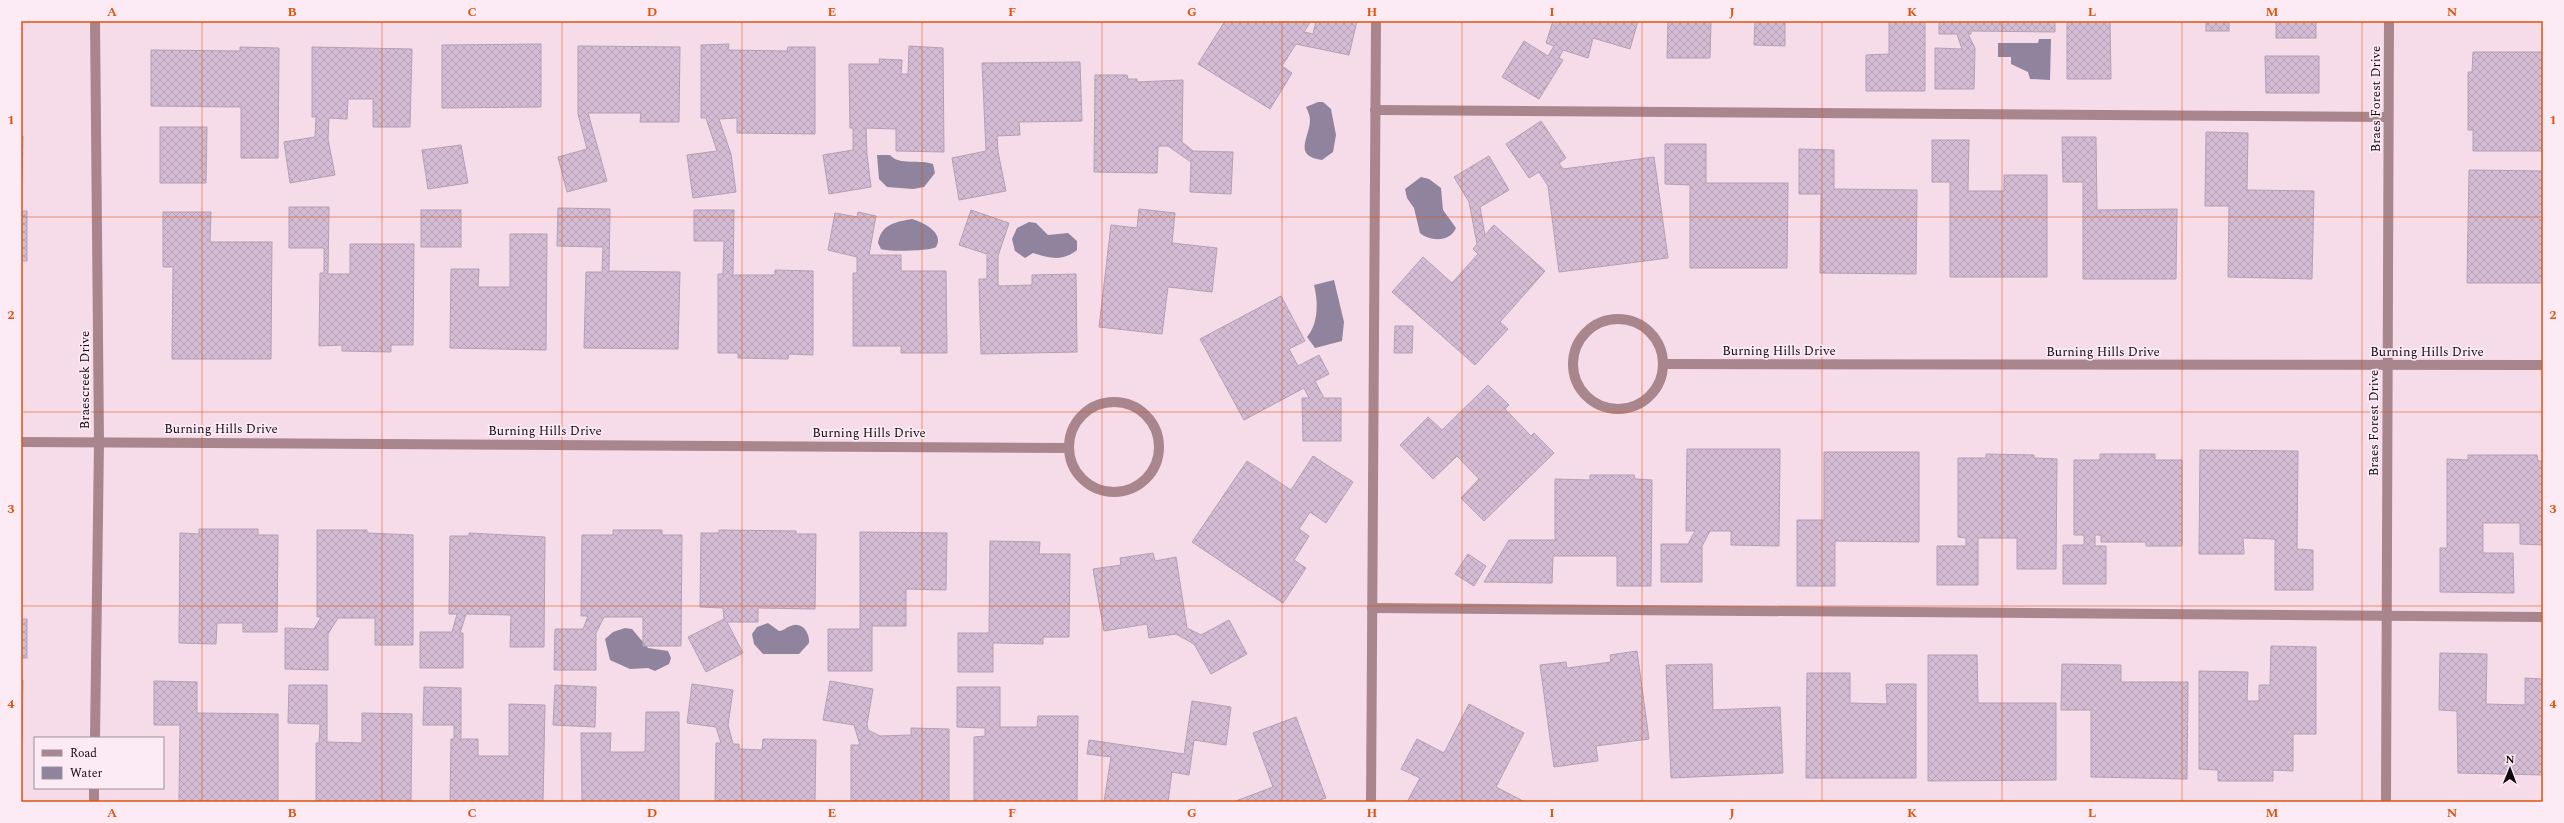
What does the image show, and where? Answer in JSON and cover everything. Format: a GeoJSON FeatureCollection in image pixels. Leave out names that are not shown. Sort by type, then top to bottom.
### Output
{"type":"FeatureCollection","features":[{"type":"Feature","properties":{"kind":"street","name":"Braescreek Drive"},"geometry":{"type":"LineString","coordinates":[[95,21],[98,442],[95,737]]}},
{"type":"Feature","properties":{"kind":"street"},"geometry":{"type":"LineString","coordinates":[[1371,802],[1376,21]]}},
{"type":"Feature","properties":{"kind":"street","name":"Braes Forest Drive"},"geometry":{"type":"LineString","coordinates":[[2386,802],[2389,21]]}},
{"type":"Feature","properties":{"kind":"street"},"geometry":{"type":"LineString","coordinates":[[1375,110],[2388,117]]}},
{"type":"Feature","properties":{"kind":"street"},"geometry":{"type":"LineString","coordinates":[[1618,319],[1635,322],[1650,332],[1660,346],[1663,364],[1660,381],[1650,396],[1635,406],[1618,409],[1600,406],[1585,396],[1576,381],[1572,364],[1576,346],[1586,332],[1600,322],[1618,319]]}},
{"type":"Feature","properties":{"kind":"street","name":"Burning Hills Drive"},"geometry":{"type":"LineString","coordinates":[[1663,364],[2543,365]]}},
{"type":"Feature","properties":{"kind":"street"},"geometry":{"type":"LineString","coordinates":[[1114,402],[1129,405],[1142,411],[1152,422],[1158,434],[1160,449],[1156,464],[1148,478],[1136,488],[1121,492],[1105,492],[1091,487],[1078,476],[1071,463],[1068,448],[1070,433],[1077,420],[1088,410],[1100,404],[1114,402]]}},
{"type":"Feature","properties":{"kind":"street","name":"Burning Hills Drive"},"geometry":{"type":"LineString","coordinates":[[21,442],[1068,448]]}},
{"type":"Feature","properties":{"kind":"street"},"geometry":{"type":"LineString","coordinates":[[1372,608],[2543,617]]}},
{"type":"Feature","properties":{"kind":"street"},"geometry":{"type":"LineString","coordinates":[[94,789],[94,802]]}},
{"type":"Feature","properties":{"kind":"water"},"geometry":{"type":"Polygon","coordinates":[[[2039,39],[2051,39],[2050,80],[2030,79],[2028,72],[2011,64],[2011,57],[1998,57],[1998,43],[2038,43],[2039,39]]]}},
{"type":"Feature","properties":{"kind":"water"},"geometry":{"type":"Polygon","coordinates":[[[1318,102],[1323,102],[1331,109],[1336,135],[1333,152],[1322,160],[1313,158],[1307,154],[1305,150],[1310,120],[1306,107],[1318,102]]]}},
{"type":"Feature","properties":{"kind":"water"},"geometry":{"type":"Polygon","coordinates":[[[877,155],[890,155],[899,160],[933,164],[935,173],[924,187],[913,189],[887,187],[879,179],[877,155]]]}},
{"type":"Feature","properties":{"kind":"water"},"geometry":{"type":"Polygon","coordinates":[[[1421,177],[1429,179],[1441,188],[1443,210],[1456,228],[1453,233],[1445,238],[1429,238],[1420,233],[1414,208],[1407,198],[1405,189],[1421,177]]]}},
{"type":"Feature","properties":{"kind":"water"},"geometry":{"type":"Polygon","coordinates":[[[912,219],[927,225],[932,229],[938,237],[936,247],[909,251],[891,251],[881,249],[878,243],[882,232],[886,228],[900,221],[912,219]]]}},
{"type":"Feature","properties":{"kind":"water"},"geometry":{"type":"Polygon","coordinates":[[[1029,222],[1036,223],[1048,235],[1068,233],[1077,241],[1077,250],[1061,258],[1033,253],[1025,258],[1015,251],[1012,239],[1017,228],[1029,222]]]}},
{"type":"Feature","properties":{"kind":"water"},"geometry":{"type":"Polygon","coordinates":[[[1334,280],[1344,322],[1342,341],[1315,348],[1307,337],[1316,319],[1317,305],[1314,285],[1334,280]]]}},
{"type":"Feature","properties":{"kind":"water"},"geometry":{"type":"Polygon","coordinates":[[[768,623],[779,631],[799,625],[807,632],[809,643],[799,654],[763,654],[754,644],[752,634],[757,627],[768,623]]]}},
{"type":"Feature","properties":{"kind":"water"},"geometry":{"type":"Polygon","coordinates":[[[625,628],[632,629],[648,648],[668,651],[671,658],[669,664],[655,671],[648,668],[630,669],[610,660],[605,639],[613,632],[625,628]]]}},
{"type":"Feature","properties":{"kind":"building"},"geometry":{"type":"Polygon","coordinates":[[[1225,21],[1311,21],[1304,32],[1313,34],[1316,21],[1357,21],[1349,55],[1296,44],[1282,66],[1292,73],[1270,109],[1198,64],[1225,21]]]}},
{"type":"Feature","properties":{"kind":"building"},"geometry":{"type":"Polygon","coordinates":[[[1553,21],[1638,21],[1630,49],[1593,38],[1588,58],[1563,50],[1559,58],[1563,60],[1539,99],[1502,77],[1524,41],[1548,56],[1554,46],[1546,43],[1553,21]]]}},
{"type":"Feature","properties":{"kind":"building"},"geometry":{"type":"Polygon","coordinates":[[[1668,21],[1711,21],[1710,58],[1667,58],[1668,21]]]}},
{"type":"Feature","properties":{"kind":"building"},"geometry":{"type":"Polygon","coordinates":[[[1755,21],[1785,21],[1785,46],[1754,45],[1755,21]]]}},
{"type":"Feature","properties":{"kind":"building"},"geometry":{"type":"Polygon","coordinates":[[[1889,21],[1925,21],[1925,91],[1866,91],[1866,55],[1889,54],[1889,21]]]}},
{"type":"Feature","properties":{"kind":"building"},"geometry":{"type":"Polygon","coordinates":[[[1939,21],[2055,21],[2055,32],[1971,31],[1971,34],[1968,34],[1975,48],[1974,89],[1935,89],[1935,48],[1962,49],[1957,34],[1939,34],[1939,21]]]}},
{"type":"Feature","properties":{"kind":"building"},"geometry":{"type":"Polygon","coordinates":[[[2067,21],[2110,21],[2111,79],[2067,79],[2067,21]]]}},
{"type":"Feature","properties":{"kind":"building"},"geometry":{"type":"Polygon","coordinates":[[[2206,21],[2229,21],[2229,31],[2206,31],[2206,21]]]}},
{"type":"Feature","properties":{"kind":"building"},"geometry":{"type":"Polygon","coordinates":[[[2276,21],[2316,21],[2316,38],[2276,38],[2276,21]]]}},
{"type":"Feature","properties":{"kind":"building"},"geometry":{"type":"Polygon","coordinates":[[[541,44],[541,107],[442,108],[442,45],[541,44]]]}},
{"type":"Feature","properties":{"kind":"building"},"geometry":{"type":"Polygon","coordinates":[[[729,44],[728,50],[787,51],[788,47],[815,47],[815,134],[737,133],[737,118],[719,119],[731,154],[736,192],[693,198],[687,155],[717,151],[706,118],[701,118],[701,45],[729,44]]]}},
{"type":"Feature","properties":{"kind":"building"},"geometry":{"type":"Polygon","coordinates":[[[578,46],[680,47],[679,122],[640,122],[641,113],[588,113],[607,181],[567,192],[558,157],[587,149],[578,114],[578,46]]]}},
{"type":"Feature","properties":{"kind":"building"},"geometry":{"type":"Polygon","coordinates":[[[909,46],[943,48],[944,152],[896,151],[896,129],[866,128],[867,155],[871,187],[829,194],[823,155],[853,150],[853,128],[850,128],[849,64],[880,64],[879,59],[902,60],[901,74],[908,74],[909,46]]]}},
{"type":"Feature","properties":{"kind":"building"},"geometry":{"type":"Polygon","coordinates":[[[240,47],[279,48],[278,158],[241,158],[241,107],[151,106],[151,50],[240,51],[240,47]]]}},
{"type":"Feature","properties":{"kind":"building"},"geometry":{"type":"Polygon","coordinates":[[[312,47],[412,49],[410,127],[373,127],[373,99],[348,99],[347,119],[329,118],[328,139],[335,175],[290,183],[284,142],[315,137],[316,117],[312,117],[312,47]]]}},
{"type":"Feature","properties":{"kind":"building"},"geometry":{"type":"Polygon","coordinates":[[[2473,52],[2543,52],[2543,151],[2473,151],[2473,130],[2468,130],[2468,72],[2472,72],[2473,52]]]}},
{"type":"Feature","properties":{"kind":"building"},"geometry":{"type":"Polygon","coordinates":[[[2265,56],[2319,56],[2319,93],[2266,93],[2265,56]]]}},
{"type":"Feature","properties":{"kind":"building"},"geometry":{"type":"Polygon","coordinates":[[[1080,62],[1082,121],[1019,122],[1020,135],[997,136],[998,152],[1006,191],[959,200],[952,158],[986,151],[982,63],[1080,62]]]}},
{"type":"Feature","properties":{"kind":"building"},"geometry":{"type":"Polygon","coordinates":[[[1095,75],[1127,75],[1128,79],[1137,79],[1137,82],[1183,80],[1182,142],[1193,151],[1233,152],[1231,194],[1190,192],[1191,162],[1168,146],[1158,146],[1157,173],[1094,172],[1095,75]]]}},
{"type":"Feature","properties":{"kind":"building"},"geometry":{"type":"Polygon","coordinates":[[[1541,121],[1566,158],[1559,163],[1563,169],[1654,157],[1668,258],[1559,272],[1548,186],[1539,172],[1529,178],[1506,144],[1541,121]]]}},
{"type":"Feature","properties":{"kind":"building"},"geometry":{"type":"Polygon","coordinates":[[[160,127],[207,127],[206,183],[160,183],[160,127]]]}},
{"type":"Feature","properties":{"kind":"building"},"geometry":{"type":"Polygon","coordinates":[[[2206,132],[2248,133],[2247,190],[2314,191],[2312,279],[2228,277],[2229,206],[2205,206],[2206,132]]]}},
{"type":"Feature","properties":{"kind":"building"},"geometry":{"type":"Polygon","coordinates":[[[21,136],[23,136],[22,180],[21,180],[21,136]]]}},
{"type":"Feature","properties":{"kind":"building"},"geometry":{"type":"Polygon","coordinates":[[[2062,137],[2096,137],[2097,210],[2177,209],[2176,279],[2083,279],[2083,182],[2063,182],[2062,137]]]}},
{"type":"Feature","properties":{"kind":"building"},"geometry":{"type":"Polygon","coordinates":[[[1932,140],[1969,140],[1968,191],[2004,191],[2004,175],[2047,175],[2047,277],[1950,277],[1950,182],[1932,182],[1932,140]]]}},
{"type":"Feature","properties":{"kind":"building"},"geometry":{"type":"Polygon","coordinates":[[[1665,144],[1706,144],[1706,183],[1788,183],[1787,268],[1690,268],[1690,185],[1665,184],[1665,144]]]}},
{"type":"Feature","properties":{"kind":"building"},"geometry":{"type":"Polygon","coordinates":[[[461,145],[468,183],[428,189],[422,150],[461,145]]]}},
{"type":"Feature","properties":{"kind":"building"},"geometry":{"type":"Polygon","coordinates":[[[1799,149],[1834,150],[1834,189],[1917,190],[1916,274],[1820,273],[1821,194],[1799,194],[1799,149]]]}},
{"type":"Feature","properties":{"kind":"building"},"geometry":{"type":"Polygon","coordinates":[[[1489,156],[1509,190],[1480,207],[1485,235],[1494,225],[1545,271],[1500,322],[1508,329],[1475,365],[1392,292],[1423,257],[1452,283],[1478,254],[1473,249],[1477,244],[1469,202],[1454,177],[1489,156]]]}},
{"type":"Feature","properties":{"kind":"building"},"geometry":{"type":"Polygon","coordinates":[[[2469,170],[2543,171],[2543,283],[2467,283],[2469,170]]]}},
{"type":"Feature","properties":{"kind":"building"},"geometry":{"type":"Polygon","coordinates":[[[289,207],[329,207],[328,274],[350,274],[350,244],[414,244],[413,345],[391,345],[391,352],[342,351],[342,345],[319,346],[320,273],[324,273],[324,248],[289,248],[289,207]]]}},
{"type":"Feature","properties":{"kind":"building"},"geometry":{"type":"Polygon","coordinates":[[[558,208],[610,209],[609,271],[680,272],[678,349],[584,348],[586,272],[602,272],[603,247],[557,246],[558,208]]]}},
{"type":"Feature","properties":{"kind":"building"},"geometry":{"type":"Polygon","coordinates":[[[1139,209],[1175,213],[1172,243],[1217,248],[1212,292],[1168,287],[1162,334],[1099,327],[1111,225],[1137,228],[1139,209]]]}},
{"type":"Feature","properties":{"kind":"building"},"geometry":{"type":"Polygon","coordinates":[[[421,210],[461,210],[461,247],[421,247],[421,210]]]}},
{"type":"Feature","properties":{"kind":"building"},"geometry":{"type":"Polygon","coordinates":[[[694,210],[734,210],[733,275],[775,275],[775,270],[813,271],[813,355],[789,354],[788,359],[738,358],[738,353],[718,353],[718,274],[723,274],[724,241],[694,241],[694,210]]]}},
{"type":"Feature","properties":{"kind":"building"},"geometry":{"type":"Polygon","coordinates":[[[971,210],[1009,223],[998,256],[998,286],[1032,285],[1032,275],[1076,274],[1077,352],[981,354],[979,279],[987,279],[987,254],[959,245],[971,210]]]}},
{"type":"Feature","properties":{"kind":"building"},"geometry":{"type":"Polygon","coordinates":[[[21,211],[27,211],[27,261],[21,261],[21,211]]]}},
{"type":"Feature","properties":{"kind":"building"},"geometry":{"type":"Polygon","coordinates":[[[163,212],[211,212],[210,242],[272,242],[271,359],[172,359],[173,267],[163,267],[163,212]]]}},
{"type":"Feature","properties":{"kind":"building"},"geometry":{"type":"Polygon","coordinates":[[[858,212],[876,216],[869,255],[901,255],[901,271],[946,271],[947,353],[901,353],[901,346],[853,346],[853,273],[857,273],[857,257],[828,250],[835,213],[857,217],[858,212]]]}},
{"type":"Feature","properties":{"kind":"building"},"geometry":{"type":"Polygon","coordinates":[[[510,234],[547,234],[546,350],[450,348],[451,269],[479,269],[478,287],[510,287],[510,234]]]}},
{"type":"Feature","properties":{"kind":"building"},"geometry":{"type":"Polygon","coordinates":[[[1281,296],[1305,341],[1289,349],[1298,366],[1319,355],[1329,374],[1315,381],[1324,398],[1341,398],[1341,441],[1303,441],[1302,398],[1309,398],[1304,388],[1244,420],[1200,339],[1281,296]]]}},
{"type":"Feature","properties":{"kind":"building"},"geometry":{"type":"Polygon","coordinates":[[[1395,326],[1413,326],[1412,353],[1394,353],[1395,326]]]}},
{"type":"Feature","properties":{"kind":"building"},"geometry":{"type":"Polygon","coordinates":[[[1488,385],[1509,405],[1505,409],[1531,436],[1534,433],[1554,453],[1484,521],[1461,498],[1479,479],[1457,456],[1433,479],[1400,445],[1428,417],[1442,430],[1488,385]]]}},
{"type":"Feature","properties":{"kind":"building"},"geometry":{"type":"Polygon","coordinates":[[[1687,449],[1780,449],[1779,546],[1731,545],[1731,531],[1710,531],[1702,546],[1702,582],[1661,582],[1661,544],[1688,544],[1695,531],[1686,531],[1687,449]]]}},
{"type":"Feature","properties":{"kind":"building"},"geometry":{"type":"Polygon","coordinates":[[[2200,450],[2298,451],[2297,549],[2313,550],[2313,590],[2275,590],[2275,539],[2243,538],[2244,554],[2199,554],[2200,450]]]}},
{"type":"Feature","properties":{"kind":"building"},"geometry":{"type":"Polygon","coordinates":[[[1824,452],[1919,452],[1919,542],[1835,541],[1835,586],[1797,586],[1797,520],[1824,520],[1824,452]]]}},
{"type":"Feature","properties":{"kind":"building"},"geometry":{"type":"Polygon","coordinates":[[[1986,454],[2034,455],[2034,458],[2057,459],[2056,569],[2017,569],[2017,538],[1978,538],[1978,585],[1937,585],[1937,546],[1966,546],[1966,538],[1958,537],[1958,458],[1986,458],[1986,454]]]}},
{"type":"Feature","properties":{"kind":"building"},"geometry":{"type":"Polygon","coordinates":[[[2100,454],[2155,454],[2155,460],[2182,460],[2182,546],[2146,546],[2146,542],[2101,542],[2101,535],[2095,535],[2095,546],[2106,546],[2106,584],[2063,584],[2063,545],[2084,545],[2084,535],[2074,535],[2074,460],[2100,460],[2100,454]]]}},
{"type":"Feature","properties":{"kind":"building"},"geometry":{"type":"Polygon","coordinates":[[[2468,455],[2537,455],[2538,461],[2543,461],[2543,545],[2520,544],[2520,523],[2483,523],[2483,553],[2513,553],[2514,593],[2440,592],[2440,548],[2447,548],[2447,459],[2468,460],[2468,455]]]}},
{"type":"Feature","properties":{"kind":"building"},"geometry":{"type":"Polygon","coordinates":[[[1313,456],[1353,482],[1326,523],[1310,512],[1299,529],[1309,536],[1294,560],[1306,568],[1283,603],[1192,542],[1247,461],[1291,490],[1313,456]]]}},
{"type":"Feature","properties":{"kind":"building"},"geometry":{"type":"Polygon","coordinates":[[[1590,475],[1634,475],[1635,479],[1652,480],[1651,586],[1617,586],[1617,556],[1553,556],[1552,583],[1484,582],[1509,540],[1555,540],[1555,479],[1590,480],[1590,475]]]}},
{"type":"Feature","properties":{"kind":"building"},"geometry":{"type":"Polygon","coordinates":[[[199,529],[258,529],[258,535],[278,535],[277,632],[243,632],[243,623],[217,623],[216,644],[179,643],[180,533],[199,534],[199,529]]]}},
{"type":"Feature","properties":{"kind":"building"},"geometry":{"type":"Polygon","coordinates":[[[317,530],[367,530],[367,533],[413,535],[413,645],[375,645],[375,618],[338,618],[328,634],[328,670],[285,669],[285,628],[314,629],[321,617],[317,617],[317,530]]]}},
{"type":"Feature","properties":{"kind":"building"},"geometry":{"type":"Polygon","coordinates":[[[613,530],[662,530],[662,535],[682,535],[681,646],[643,646],[643,617],[604,617],[596,633],[596,670],[554,670],[555,629],[583,629],[588,616],[581,616],[582,535],[613,535],[613,530]]]}},
{"type":"Feature","properties":{"kind":"building"},"geometry":{"type":"Polygon","coordinates":[[[719,530],[796,531],[796,534],[816,534],[815,609],[758,608],[758,622],[727,622],[743,653],[706,672],[688,637],[724,619],[723,608],[700,607],[701,533],[719,533],[719,530]]]}},
{"type":"Feature","properties":{"kind":"building"},"geometry":{"type":"Polygon","coordinates":[[[860,532],[947,533],[946,590],[906,589],[906,626],[872,626],[872,671],[828,671],[828,629],[860,629],[860,532]]]}},
{"type":"Feature","properties":{"kind":"building"},"geometry":{"type":"Polygon","coordinates":[[[469,533],[545,537],[544,647],[510,647],[511,615],[466,614],[460,633],[463,633],[463,668],[420,668],[420,632],[452,632],[457,614],[449,614],[450,536],[469,536],[469,533]]]}},
{"type":"Feature","properties":{"kind":"building"},"geometry":{"type":"Polygon","coordinates":[[[990,541],[1040,542],[1039,554],[1070,554],[1069,637],[1043,637],[1043,644],[993,643],[993,672],[958,672],[958,633],[989,633],[990,541]]]}},
{"type":"Feature","properties":{"kind":"building"},"geometry":{"type":"Polygon","coordinates":[[[1153,553],[1155,561],[1176,557],[1187,628],[1201,635],[1229,620],[1247,654],[1211,674],[1194,644],[1176,634],[1149,638],[1147,624],[1104,631],[1093,569],[1121,565],[1120,558],[1153,553]]]}},
{"type":"Feature","properties":{"kind":"building"},"geometry":{"type":"Polygon","coordinates":[[[1468,554],[1486,566],[1474,586],[1455,574],[1468,554]]]}},
{"type":"Feature","properties":{"kind":"building"},"geometry":{"type":"Polygon","coordinates":[[[21,619],[27,619],[27,658],[21,658],[21,619]]]}},
{"type":"Feature","properties":{"kind":"building"},"geometry":{"type":"Polygon","coordinates":[[[2271,646],[2316,647],[2316,734],[2293,734],[2293,771],[2273,770],[2273,781],[2218,781],[2218,770],[2199,769],[2199,671],[2248,672],[2247,701],[2259,701],[2259,685],[2270,685],[2271,646]]]}},
{"type":"Feature","properties":{"kind":"building"},"geometry":{"type":"Polygon","coordinates":[[[1637,651],[1649,739],[1596,746],[1598,761],[1554,767],[1540,665],[1566,662],[1567,668],[1611,662],[1610,655],[1637,651]]]}},
{"type":"Feature","properties":{"kind":"building"},"geometry":{"type":"Polygon","coordinates":[[[2440,653],[2487,654],[2486,704],[2525,705],[2525,678],[2543,679],[2543,775],[2458,773],[2457,711],[2439,710],[2440,653]]]}},
{"type":"Feature","properties":{"kind":"building"},"geometry":{"type":"Polygon","coordinates":[[[1928,655],[1977,655],[1978,703],[2056,703],[2056,780],[1928,781],[1928,655]]]}},
{"type":"Feature","properties":{"kind":"building"},"geometry":{"type":"Polygon","coordinates":[[[1712,664],[1713,710],[1780,707],[1783,773],[1671,778],[1666,665],[1712,664]]]}},
{"type":"Feature","properties":{"kind":"building"},"geometry":{"type":"Polygon","coordinates":[[[2062,664],[2121,665],[2121,682],[2188,682],[2187,779],[2091,777],[2091,710],[2061,710],[2062,664]]]}},
{"type":"Feature","properties":{"kind":"building"},"geometry":{"type":"Polygon","coordinates":[[[1807,673],[1850,673],[1850,703],[1887,704],[1886,684],[1916,684],[1916,778],[1806,778],[1807,673]]]}},
{"type":"Feature","properties":{"kind":"building"},"geometry":{"type":"Polygon","coordinates":[[[21,680],[23,680],[22,741],[21,741],[21,680]]]}},
{"type":"Feature","properties":{"kind":"building"},"geometry":{"type":"Polygon","coordinates":[[[154,681],[197,682],[197,713],[278,714],[278,802],[179,802],[180,725],[154,725],[154,681]]]}},
{"type":"Feature","properties":{"kind":"building"},"geometry":{"type":"Polygon","coordinates":[[[830,681],[873,689],[867,724],[868,730],[880,736],[911,735],[911,728],[949,729],[949,802],[851,802],[851,745],[860,745],[854,725],[823,720],[830,681]]]}},
{"type":"Feature","properties":{"kind":"building"},"geometry":{"type":"Polygon","coordinates":[[[692,684],[733,690],[728,725],[733,744],[739,744],[739,749],[762,750],[763,739],[816,740],[815,802],[715,802],[716,743],[721,743],[716,727],[687,723],[692,684]]]}},
{"type":"Feature","properties":{"kind":"building"},"geometry":{"type":"Polygon","coordinates":[[[289,685],[327,685],[327,742],[362,743],[362,713],[412,714],[411,802],[316,802],[316,743],[319,743],[320,724],[288,723],[289,685]]]}},
{"type":"Feature","properties":{"kind":"building"},"geometry":{"type":"Polygon","coordinates":[[[555,685],[596,687],[595,727],[553,725],[555,685]]]}},
{"type":"Feature","properties":{"kind":"building"},"geometry":{"type":"Polygon","coordinates":[[[424,687],[461,688],[461,739],[478,739],[478,756],[509,756],[509,704],[545,705],[543,802],[450,802],[451,739],[454,739],[454,725],[423,725],[424,687]]]}},
{"type":"Feature","properties":{"kind":"building"},"geometry":{"type":"Polygon","coordinates":[[[957,687],[1000,687],[1000,727],[1037,727],[1038,716],[1078,716],[1077,802],[974,802],[974,737],[985,736],[985,728],[957,727],[957,687]]]}},
{"type":"Feature","properties":{"kind":"building"},"geometry":{"type":"Polygon","coordinates":[[[1192,701],[1231,707],[1226,745],[1194,740],[1189,775],[1172,772],[1168,802],[1104,802],[1111,757],[1087,754],[1089,740],[1184,754],[1192,701]]]}},
{"type":"Feature","properties":{"kind":"building"},"geometry":{"type":"Polygon","coordinates":[[[1469,704],[1524,733],[1496,787],[1525,802],[1407,802],[1420,778],[1401,769],[1417,739],[1444,753],[1469,704]]]}},
{"type":"Feature","properties":{"kind":"building"},"geometry":{"type":"Polygon","coordinates":[[[646,712],[679,712],[679,802],[582,802],[581,733],[611,733],[610,752],[645,752],[646,712]]]}},
{"type":"Feature","properties":{"kind":"building"},"geometry":{"type":"Polygon","coordinates":[[[1296,717],[1326,798],[1314,802],[1233,802],[1273,787],[1253,733],[1296,717]]]}}]}
